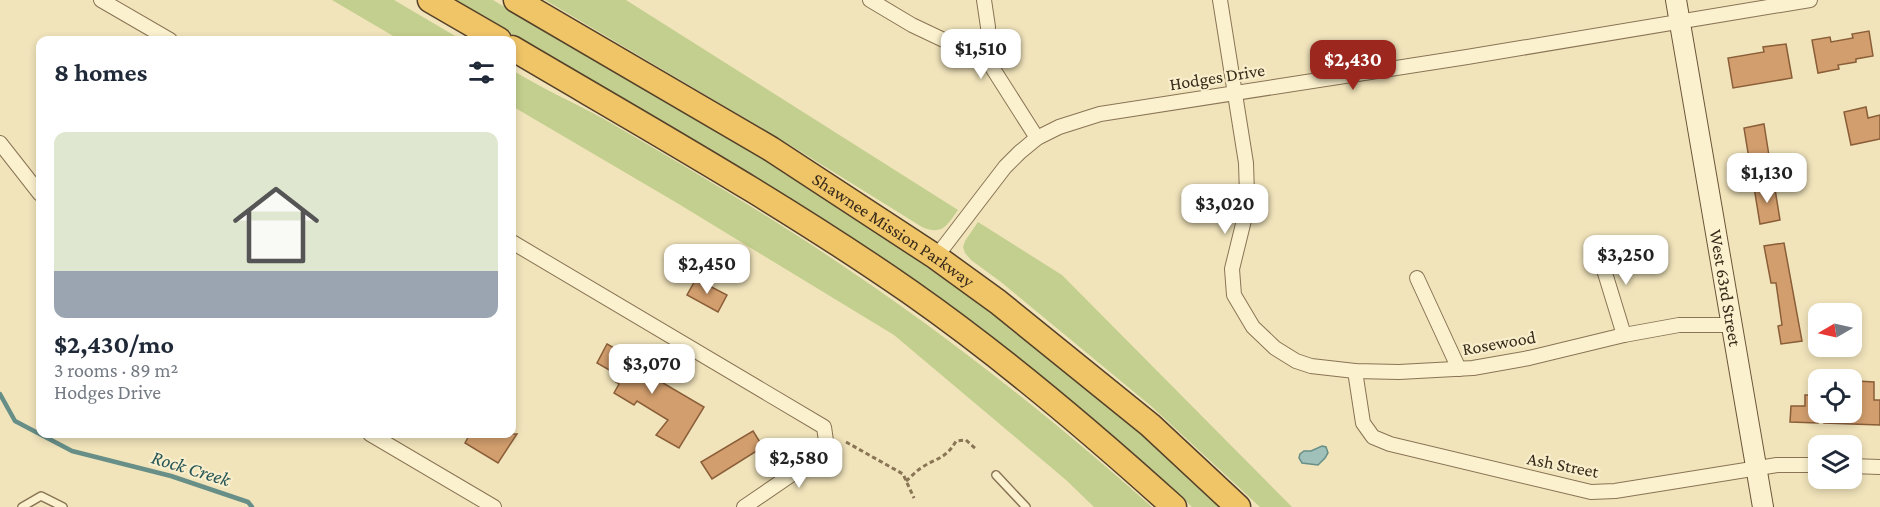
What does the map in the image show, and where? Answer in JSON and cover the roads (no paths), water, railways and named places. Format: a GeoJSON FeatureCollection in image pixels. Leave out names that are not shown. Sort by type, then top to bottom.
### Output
{"type":"FeatureCollection","features":[{"type":"Feature","properties":{"kind":"highway"},"geometry":{"type":"LineString","coordinates":[[430,0],[492,36]]}},
{"type":"Feature","properties":{"kind":"highway","name":"Shawnee Mission Parkway"},"geometry":{"type":"LineString","coordinates":[[516,0],[771,149],[936,257],[998,302],[1150,425],[1238,507]]}},
{"type":"Feature","properties":{"kind":"highway"},"geometry":{"type":"LineString","coordinates":[[516,50],[731,176],[910,292],[980,342],[1051,400],[1174,507]]}},
{"type":"Feature","properties":{"kind":"main road","name":"West 63rd Street"},"geometry":{"type":"LineString","coordinates":[[1676,0],[1763,507]]}},
{"type":"Feature","properties":{"kind":"street"},"geometry":{"type":"LineString","coordinates":[[101,0],[163,36]]}},
{"type":"Feature","properties":{"kind":"street"},"geometry":{"type":"LineString","coordinates":[[870,0],[912,25],[988,61],[1037,138]]}},
{"type":"Feature","properties":{"kind":"street"},"geometry":{"type":"LineString","coordinates":[[984,0],[988,27],[988,61]]}},
{"type":"Feature","properties":{"kind":"street","name":"Rosewood"},"geometry":{"type":"LineString","coordinates":[[1220,0],[1246,163],[1247,195],[1244,224],[1232,269],[1234,295],[1253,327],[1275,348],[1296,361],[1311,366],[1355,371],[1399,372],[1459,369],[1529,358],[1624,335],[1679,325],[1732,324]]}},
{"type":"Feature","properties":{"kind":"street","name":"Hodges Drive"},"geometry":{"type":"LineString","coordinates":[[936,257],[1005,166],[1037,138],[1100,114],[1467,57],[1810,0]]}},
{"type":"Feature","properties":{"kind":"street"},"geometry":{"type":"LineString","coordinates":[[0,143],[36,189]]}},
{"type":"Feature","properties":{"kind":"street"},"geometry":{"type":"LineString","coordinates":[[516,244],[824,427],[826,441],[810,462],[744,507]]}},
{"type":"Feature","properties":{"kind":"street"},"geometry":{"type":"LineString","coordinates":[[1597,247],[1624,335]]}},
{"type":"Feature","properties":{"kind":"street"},"geometry":{"type":"LineString","coordinates":[[1417,278],[1459,369]]}},
{"type":"Feature","properties":{"kind":"street","name":"Ash Street"},"geometry":{"type":"LineString","coordinates":[[1355,371],[1363,423],[1373,437],[1401,447],[1580,490],[1615,491],[1756,468],[1789,464],[1808,465]]}},
{"type":"Feature","properties":{"kind":"street"},"geometry":{"type":"LineString","coordinates":[[377,438],[494,507]]}},
{"type":"Feature","properties":{"kind":"street"},"geometry":{"type":"LineString","coordinates":[[1862,466],[1880,467]]}},
{"type":"Feature","properties":{"kind":"lane"},"geometry":{"type":"LineString","coordinates":[[996,475],[1025,507]]}},
{"type":"Feature","properties":{"kind":"lane"},"geometry":{"type":"LineString","coordinates":[[22,507],[41,496],[63,507]]}},
{"type":"Feature","properties":{"kind":"water"},"geometry":{"type":"Polygon","coordinates":[[[1322,446],[1326,447],[1328,453],[1318,465],[1302,463],[1299,458],[1300,454],[1322,446]]]}},
{"type":"Feature","properties":{"kind":"waterway","name":"Rock Creek"},"geometry":{"type":"LineString","coordinates":[[0,394],[15,421],[36,432]]}},
{"type":"Feature","properties":{"kind":"waterway","name":"Rock Creek"},"geometry":{"type":"LineString","coordinates":[[47,438],[72,451],[171,476],[248,502],[252,507]]}}]}
